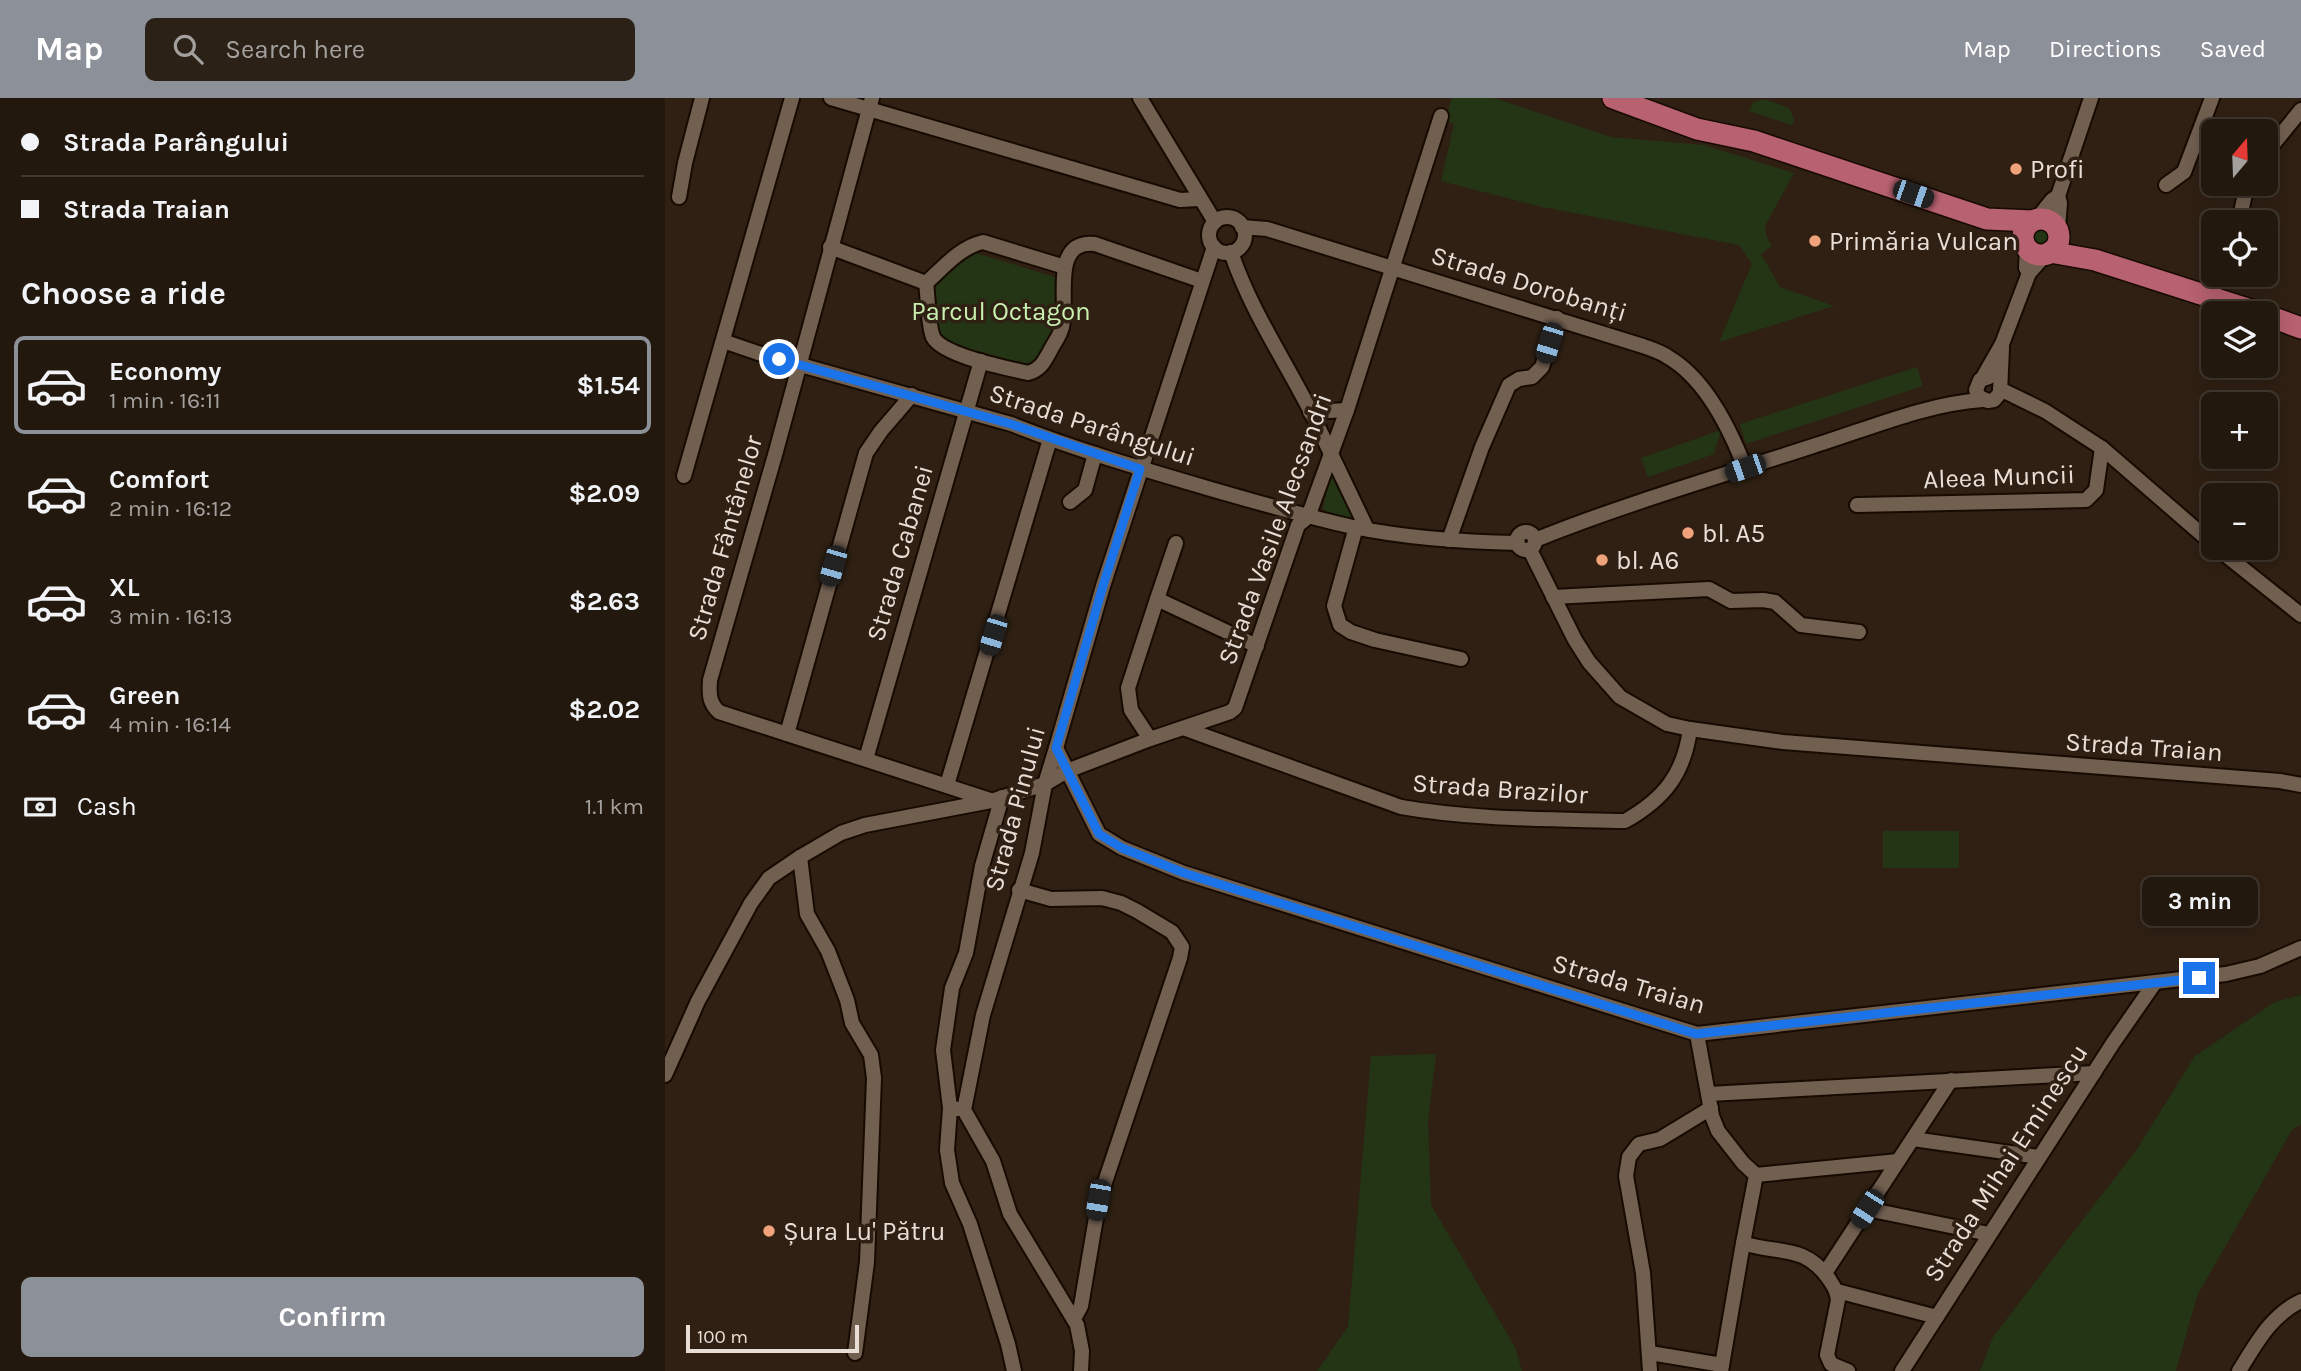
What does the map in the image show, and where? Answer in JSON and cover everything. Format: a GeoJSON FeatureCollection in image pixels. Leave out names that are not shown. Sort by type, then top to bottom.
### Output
{"type":"FeatureCollection","features":[{"type":"Feature","properties":{"kind":"main road"},"geometry":{"type":"LineString","coordinates":[[1613,98],[1697,130],[1754,141]]}},
{"type":"Feature","properties":{"kind":"main road"},"geometry":{"type":"LineString","coordinates":[[1651,98],[1754,141],[1987,219],[2037,254],[2049,253],[2095,260],[2225,301]]}},
{"type":"Feature","properties":{"kind":"main road"},"geometry":{"type":"LineString","coordinates":[[1987,219],[2050,221],[2058,231],[2095,260]]}},
{"type":"Feature","properties":{"kind":"main road"},"geometry":{"type":"LineString","coordinates":[[2026,245],[2024,232],[2034,220]]}},
{"type":"Feature","properties":{"kind":"main road"},"geometry":{"type":"LineString","coordinates":[[2049,253],[2057,244],[2058,231]]}},
{"type":"Feature","properties":{"kind":"main road"},"geometry":{"type":"LineString","coordinates":[[2278,320],[2301,328]]}},
{"type":"Feature","properties":{"kind":"street"},"geometry":{"type":"LineString","coordinates":[[679,197],[702,98]]}},
{"type":"Feature","properties":{"kind":"street"},"geometry":{"type":"LineString","coordinates":[[684,476],[792,98]]}},
{"type":"Feature","properties":{"kind":"street"},"geometry":{"type":"LineString","coordinates":[[831,98],[871,104],[1180,200],[1199,199]]}},
{"type":"Feature","properties":{"kind":"street"},"geometry":{"type":"LineString","coordinates":[[1140,98],[1215,222]]}},
{"type":"Feature","properties":{"kind":"street"},"geometry":{"type":"LineString","coordinates":[[2058,231],[2058,196],[2091,98]]}},
{"type":"Feature","properties":{"kind":"street"},"geometry":{"type":"LineString","coordinates":[[2166,185],[2183,172],[2211,98]]}},
{"type":"Feature","properties":{"kind":"street","name":"Strada Fântânelor"},"geometry":{"type":"LineString","coordinates":[[871,104],[710,680],[709,694],[711,705],[719,712],[996,799]]}},
{"type":"Feature","properties":{"kind":"street"},"geometry":{"type":"LineString","coordinates":[[2279,137],[2301,110]]}},
{"type":"Feature","properties":{"kind":"street","name":"Strada Vasile Alecsandri"},"geometry":{"type":"LineString","coordinates":[[665,1075],[698,1001],[751,903],[769,878],[800,858],[841,833],[865,825],[996,799],[1045,784],[1067,771],[1235,708],[1298,524],[1308,517],[1347,410],[1441,116]]}},
{"type":"Feature","properties":{"kind":"street"},"geometry":{"type":"LineString","coordinates":[[2034,220],[2058,196]]}},
{"type":"Feature","properties":{"kind":"street"},"geometry":{"type":"LineString","coordinates":[[1230,218],[1242,226],[1243,242],[1231,252],[1222,252],[1214,247],[1209,237],[1211,226],[1215,222],[1230,218]]}},
{"type":"Feature","properties":{"kind":"street","name":"Strada Dorobanți"},"geometry":{"type":"LineString","coordinates":[[1242,226],[1267,229],[1393,267],[1643,346],[1669,357],[1709,397],[1727,424],[1745,468]]}},
{"type":"Feature","properties":{"kind":"street"},"geometry":{"type":"LineString","coordinates":[[926,283],[963,250],[983,243],[1065,267]]}},
{"type":"Feature","properties":{"kind":"street"},"geometry":{"type":"LineString","coordinates":[[926,283],[933,336],[940,345],[981,361],[1028,373],[1041,366],[1062,328],[1065,267],[1070,252],[1076,247],[1086,243],[1095,244],[1202,281]]}},
{"type":"Feature","properties":{"kind":"street"},"geometry":{"type":"LineString","coordinates":[[2026,245],[2026,268],[2029,273]]}},
{"type":"Feature","properties":{"kind":"street"},"geometry":{"type":"LineString","coordinates":[[831,247],[926,283]]}},
{"type":"Feature","properties":{"kind":"street","name":"Strada Pinului"},"geometry":{"type":"LineString","coordinates":[[957,1109],[1031,853],[1045,784],[1103,586],[1214,247]]}},
{"type":"Feature","properties":{"kind":"street"},"geometry":{"type":"LineString","coordinates":[[1231,252],[1260,317],[1310,412],[1362,528],[1334,606],[1340,625],[1351,632],[1375,640],[1461,659]]}},
{"type":"Feature","properties":{"kind":"street"},"geometry":{"type":"LineString","coordinates":[[1994,393],[1976,390],[2002,344],[2029,273],[2049,253]]}},
{"type":"Feature","properties":{"kind":"street"},"geometry":{"type":"LineString","coordinates":[[2211,296],[2215,287]]}},
{"type":"Feature","properties":{"kind":"street"},"geometry":{"type":"LineString","coordinates":[[1449,540],[1482,447],[1509,385],[1518,379],[1532,377],[1542,367],[1557,318]]}},
{"type":"Feature","properties":{"kind":"street","name":"Strada Parângului"},"geometry":{"type":"LineString","coordinates":[[723,341],[1011,424],[1140,469],[1308,517],[1362,528]]}},
{"type":"Feature","properties":{"kind":"street"},"geometry":{"type":"LineString","coordinates":[[1994,393],[2002,344]]}},
{"type":"Feature","properties":{"kind":"street","name":"Strada Cabanei"},"geometry":{"type":"LineString","coordinates":[[866,759],[981,361]]}},
{"type":"Feature","properties":{"kind":"street"},"geometry":{"type":"LineString","coordinates":[[1953,402],[1980,381],[1994,378],[1994,393]]}},
{"type":"Feature","properties":{"kind":"street"},"geometry":{"type":"LineString","coordinates":[[1362,528],[1449,540],[1528,544],[1745,468],[1953,402],[1994,393]]}},
{"type":"Feature","properties":{"kind":"street","name":"Aleea Muncii"},"geometry":{"type":"LineString","coordinates":[[1994,393],[2045,411],[2102,448],[2201,535]]}},
{"type":"Feature","properties":{"kind":"street"},"geometry":{"type":"LineString","coordinates":[[787,734],[866,453],[912,395]]}},
{"type":"Feature","properties":{"kind":"street"},"geometry":{"type":"LineString","coordinates":[[1310,412],[1347,410]]}},
{"type":"Feature","properties":{"kind":"street"},"geometry":{"type":"LineString","coordinates":[[947,785],[1050,439]]}},
{"type":"Feature","properties":{"kind":"street","name":"Aleea Muncii"},"geometry":{"type":"LineString","coordinates":[[1857,505],[2086,500],[2096,490],[2102,448]]}},
{"type":"Feature","properties":{"kind":"street"},"geometry":{"type":"LineString","coordinates":[[1070,502],[1085,490],[1095,454]]}},
{"type":"Feature","properties":{"kind":"street"},"geometry":{"type":"LineString","coordinates":[[1150,738],[1131,710],[1128,688],[1176,543]]}},
{"type":"Feature","properties":{"kind":"street","name":"Strada Traian"},"geometry":{"type":"LineString","coordinates":[[1528,544],[1588,662],[1619,696],[1667,724],[1809,744],[2271,780],[2301,785]]}},
{"type":"Feature","properties":{"kind":"street","name":"Aleea Muncii"},"geometry":{"type":"LineString","coordinates":[[2231,560],[2301,615]]}},
{"type":"Feature","properties":{"kind":"street"},"geometry":{"type":"LineString","coordinates":[[1553,597],[1709,589],[1731,601],[1775,602],[1801,625],[1859,632]]}},
{"type":"Feature","properties":{"kind":"street"},"geometry":{"type":"LineString","coordinates":[[1157,599],[1257,646]]}},
{"type":"Feature","properties":{"kind":"street","name":"Strada Brazilor"},"geometry":{"type":"LineString","coordinates":[[1183,728],[1401,807],[1476,816],[1625,821],[1661,796],[1679,773],[1687,751],[1690,729]]}},
{"type":"Feature","properties":{"kind":"street","name":"Strada Traian"},"geometry":{"type":"LineString","coordinates":[[1056,748],[1099,834],[1122,848],[1184,873],[1696,1034],[2227,974],[2260,966],[2301,948]]}},
{"type":"Feature","properties":{"kind":"street"},"geometry":{"type":"LineString","coordinates":[[996,799],[965,953],[952,988],[943,1050],[957,1109],[993,1161],[1010,1214],[1074,1319],[1082,1351],[1081,1371]]}},
{"type":"Feature","properties":{"kind":"street"},"geometry":{"type":"LineString","coordinates":[[800,858],[807,915],[828,951],[847,1000],[852,1023],[871,1055],[874,1078],[867,1262],[855,1353]]}},
{"type":"Feature","properties":{"kind":"street"},"geometry":{"type":"LineString","coordinates":[[1019,890],[1051,899],[1102,898],[1121,903],[1172,932],[1182,947],[1098,1200],[1081,1306],[1074,1319]]}},
{"type":"Feature","properties":{"kind":"street","name":"Strada Mihai Eminescu"},"geometry":{"type":"LineString","coordinates":[[1902,1371],[2154,984]]}},
{"type":"Feature","properties":{"kind":"street"},"geometry":{"type":"LineString","coordinates":[[1696,1034],[1718,1131],[1756,1175],[1898,1161]]}},
{"type":"Feature","properties":{"kind":"street"},"geometry":{"type":"LineString","coordinates":[[1650,1371],[1643,1273],[1626,1176],[1629,1157],[1639,1144],[1660,1139],[1710,1101],[1951,1080],[2094,1073]]}},
{"type":"Feature","properties":{"kind":"street"},"geometry":{"type":"LineString","coordinates":[[1825,1273],[1951,1080]]}},
{"type":"Feature","properties":{"kind":"street"},"geometry":{"type":"LineString","coordinates":[[957,1109],[947,1150],[952,1182],[969,1224],[1008,1344],[1014,1371]]}},
{"type":"Feature","properties":{"kind":"street"},"geometry":{"type":"LineString","coordinates":[[1913,1139],[2039,1157]]}},
{"type":"Feature","properties":{"kind":"street"},"geometry":{"type":"LineString","coordinates":[[1650,1353],[1722,1368],[1756,1175]]}},
{"type":"Feature","properties":{"kind":"street"},"geometry":{"type":"LineString","coordinates":[[1867,1209],[1989,1234]]}},
{"type":"Feature","properties":{"kind":"street"},"geometry":{"type":"LineString","coordinates":[[1743,1243],[1802,1255],[1825,1273],[1837,1291],[1838,1300],[1827,1355],[1830,1368],[1847,1371]]}},
{"type":"Feature","properties":{"kind":"street"},"geometry":{"type":"LineString","coordinates":[[1837,1291],[1937,1317]]}},
{"type":"Feature","properties":{"kind":"street"},"geometry":{"type":"LineString","coordinates":[[2239,1371],[2266,1328],[2287,1307],[2301,1301]]}},
{"type":"Feature","properties":{"kind":"green space"},"geometry":{"type":"Polygon","coordinates":[[[1452,98],[1494,98],[1611,137],[1704,145],[1794,173],[1765,226],[1772,246],[1761,254],[1780,287],[1834,306],[1719,342],[1752,264],[1739,245],[1538,206],[1441,181],[1454,124],[1445,121],[1452,98]]]}},
{"type":"Feature","properties":{"kind":"green space"},"geometry":{"type":"Polygon","coordinates":[[[1764,99],[1789,108],[1794,119],[1792,125],[1749,111],[1753,102],[1764,99]]]}},
{"type":"Feature","properties":{"kind":"green space"},"geometry":{"type":"Polygon","coordinates":[[[2038,227],[2046,227],[2052,237],[2046,247],[2038,247],[2032,241],[2032,233],[2038,227]]]}},
{"type":"Feature","properties":{"kind":"green space","name":"Parcul Octagon"},"geometry":{"type":"Polygon","coordinates":[[[969,251],[1058,278],[1057,316],[1052,339],[1038,360],[1028,369],[949,346],[935,331],[931,288],[969,251]]]}},
{"type":"Feature","properties":{"kind":"green space"},"geometry":{"type":"Polygon","coordinates":[[[1917,367],[1923,386],[1746,444],[1740,424],[1917,367]]]}},
{"type":"Feature","properties":{"kind":"green space"},"geometry":{"type":"Polygon","coordinates":[[[1721,430],[1714,454],[1648,477],[1641,458],[1721,430]]]}},
{"type":"Feature","properties":{"kind":"green space"},"geometry":{"type":"Polygon","coordinates":[[[1333,478],[1354,516],[1352,519],[1326,512],[1323,508],[1329,480],[1333,478]]]}},
{"type":"Feature","properties":{"kind":"green space"},"geometry":{"type":"Polygon","coordinates":[[[1883,831],[1959,831],[1959,868],[1883,868],[1883,831]]]}},
{"type":"Feature","properties":{"kind":"green space"},"geometry":{"type":"Polygon","coordinates":[[[2301,995],[2301,1124],[2292,1130],[2197,1296],[2176,1371],[1980,1371],[1993,1337],[2137,1149],[2195,1056],[2275,1002],[2301,995]]]}},
{"type":"Feature","properties":{"kind":"green space"},"geometry":{"type":"Polygon","coordinates":[[[1436,1054],[1428,1121],[1431,1205],[1515,1347],[1522,1371],[1317,1371],[1348,1327],[1371,1056],[1436,1054]]]}},
{"type":"Feature","properties":{"kind":"place","name":"Profi"},"geometry":{"type":"Point","coordinates":[2016,169]}},
{"type":"Feature","properties":{"kind":"place","name":"Primăria Vulcan"},"geometry":{"type":"Point","coordinates":[1815,241]}},
{"type":"Feature","properties":{"kind":"place","name":"bl. A5"},"geometry":{"type":"Point","coordinates":[1688,533]}},
{"type":"Feature","properties":{"kind":"place","name":"bl. A6"},"geometry":{"type":"Point","coordinates":[1602,560]}},
{"type":"Feature","properties":{"kind":"place","name":"Șura Lu' Pătru"},"geometry":{"type":"Point","coordinates":[769,1231]}},
{"type":"Feature","properties":{"kind":"route"},"geometry":{"type":"LineString","coordinates":[[779,359],[1011,424],[1140,469],[1056,748],[1099,834],[1122,848],[1184,873],[1696,1034],[2199,978]]}}]}
